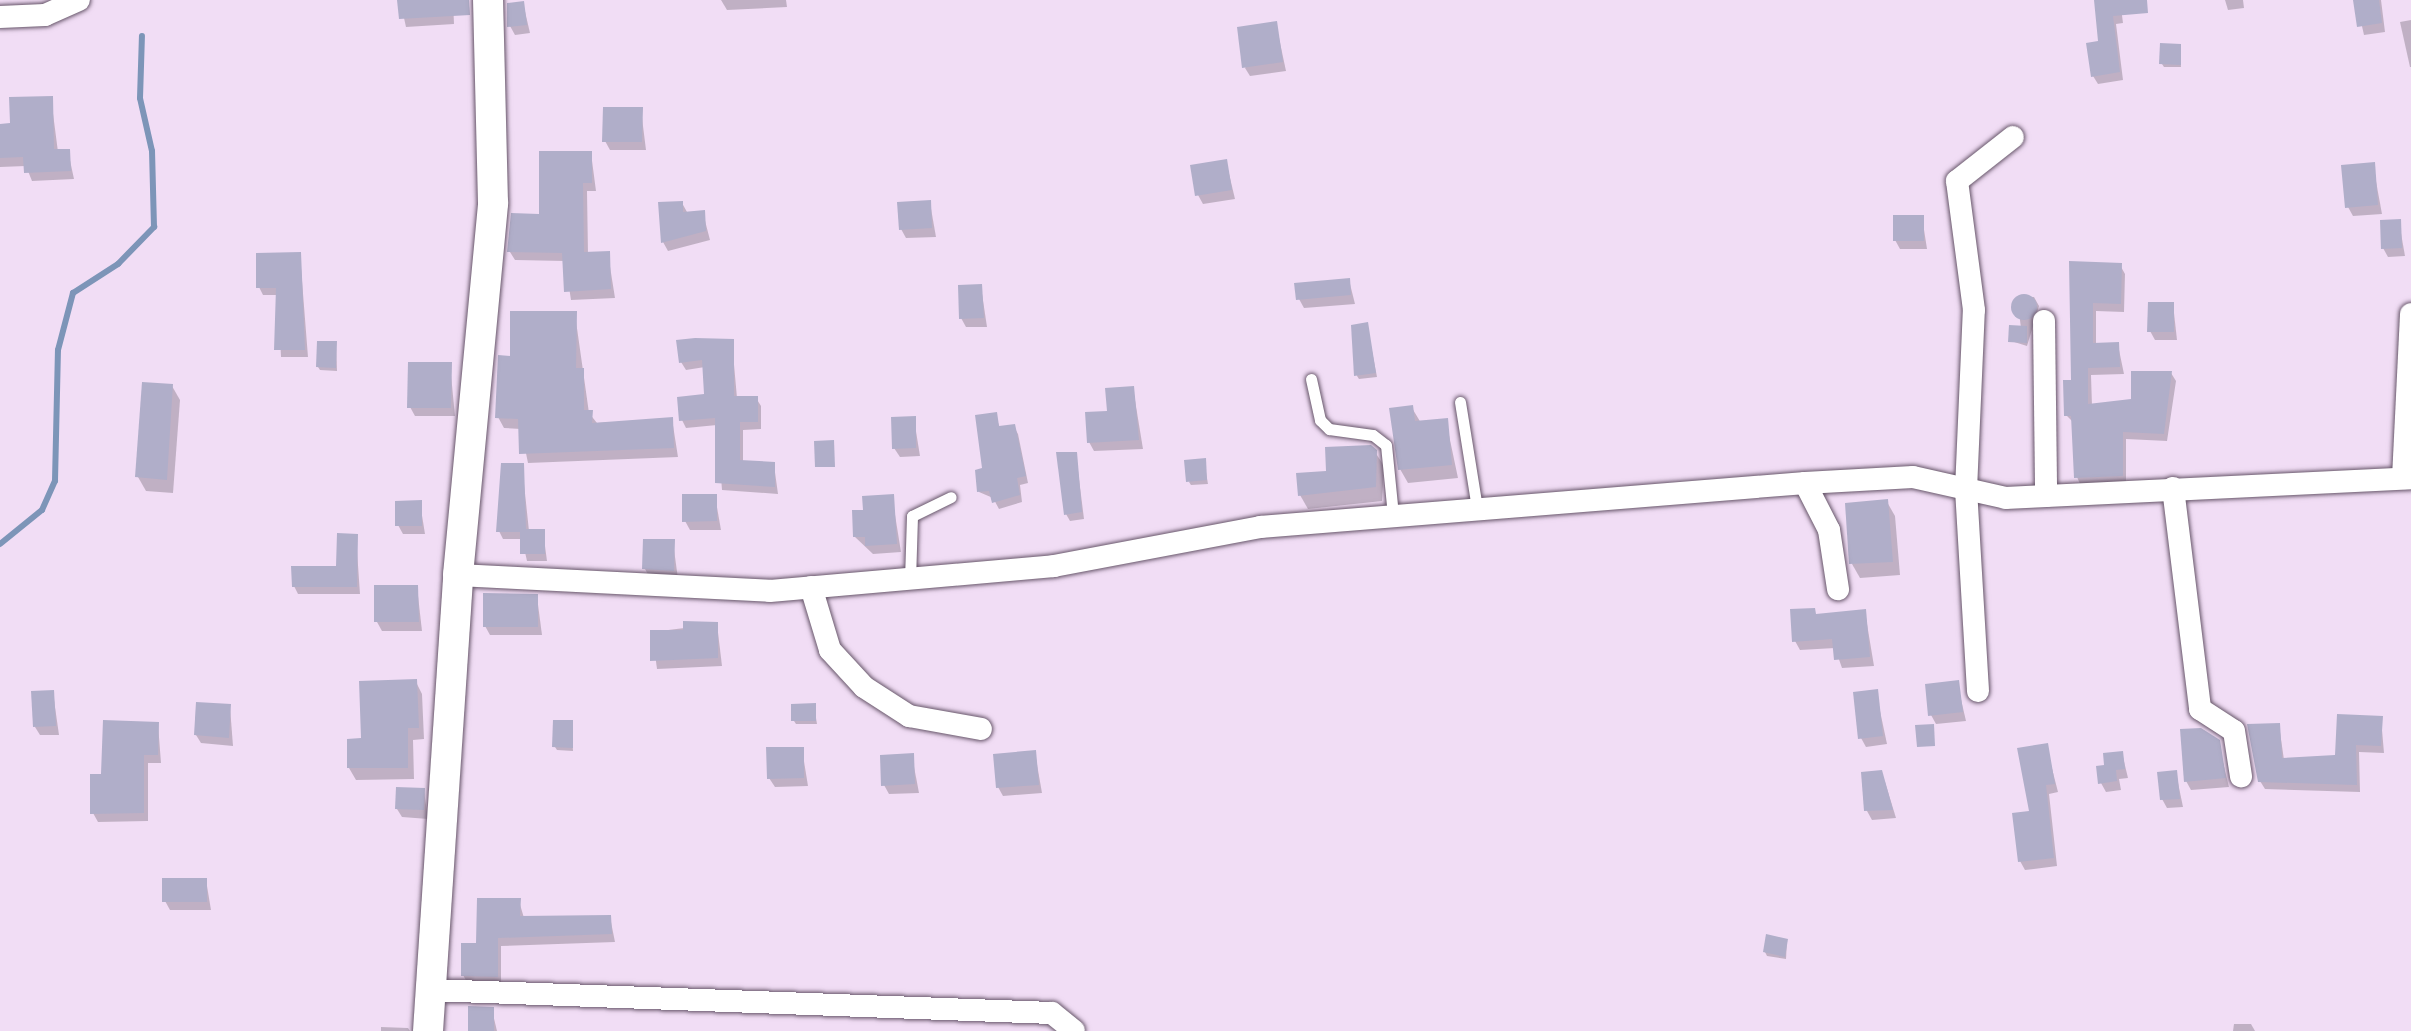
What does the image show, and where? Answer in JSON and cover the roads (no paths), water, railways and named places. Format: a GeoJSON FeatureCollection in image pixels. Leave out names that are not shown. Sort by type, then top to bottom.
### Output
{"type":"FeatureCollection","features":[{"type":"Feature","properties":{"kind":"street"},"geometry":{"type":"LineString","coordinates":[[0,17],[45,15],[79,0]]}},
{"type":"Feature","properties":{"kind":"street"},"geometry":{"type":"LineString","coordinates":[[428,1031],[458,574],[493,203],[488,0]]}},
{"type":"Feature","properties":{"kind":"street"},"geometry":{"type":"LineString","coordinates":[[1978,690],[1966,490],[1974,310],[1957,182],[2013,137]]}},
{"type":"Feature","properties":{"kind":"street"},"geometry":{"type":"LineString","coordinates":[[458,574],[714,590],[811,587],[1054,566],[1213,533],[1805,483],[1913,477],[1946,480],[1966,490],[2006,498],[2407,478],[2411,314]]}},
{"type":"Feature","properties":{"kind":"street"},"geometry":{"type":"LineString","coordinates":[[2044,321],[2046,496]]}},
{"type":"Feature","properties":{"kind":"street"},"geometry":{"type":"LineString","coordinates":[[1805,483],[1828,530],[1838,589]]}},
{"type":"Feature","properties":{"kind":"street"},"geometry":{"type":"LineString","coordinates":[[2173,488],[2200,709],[2234,732],[2242,776]]}},
{"type":"Feature","properties":{"kind":"street"},"geometry":{"type":"LineString","coordinates":[[811,587],[830,650],[864,687],[910,716],[982,729]]}},
{"type":"Feature","properties":{"kind":"street"},"geometry":{"type":"LineString","coordinates":[[431,990],[1052,1012],[1074,1031]]}},
{"type":"Feature","properties":{"kind":"lane"},"geometry":{"type":"LineString","coordinates":[[1312,378],[1320,420],[1329,429],[1373,435],[1386,445],[1393,515]]}},
{"type":"Feature","properties":{"kind":"lane"},"geometry":{"type":"LineString","coordinates":[[1460,402],[1478,508]]}},
{"type":"Feature","properties":{"kind":"lane"},"geometry":{"type":"LineString","coordinates":[[910,580],[912,516],[951,497]]}},
{"type":"Feature","properties":{"kind":"waterway"},"geometry":{"type":"LineString","coordinates":[[0,544],[42,510],[55,481],[58,350],[73,293],[118,264],[154,227],[152,151],[140,98],[142,36]]}}]}
